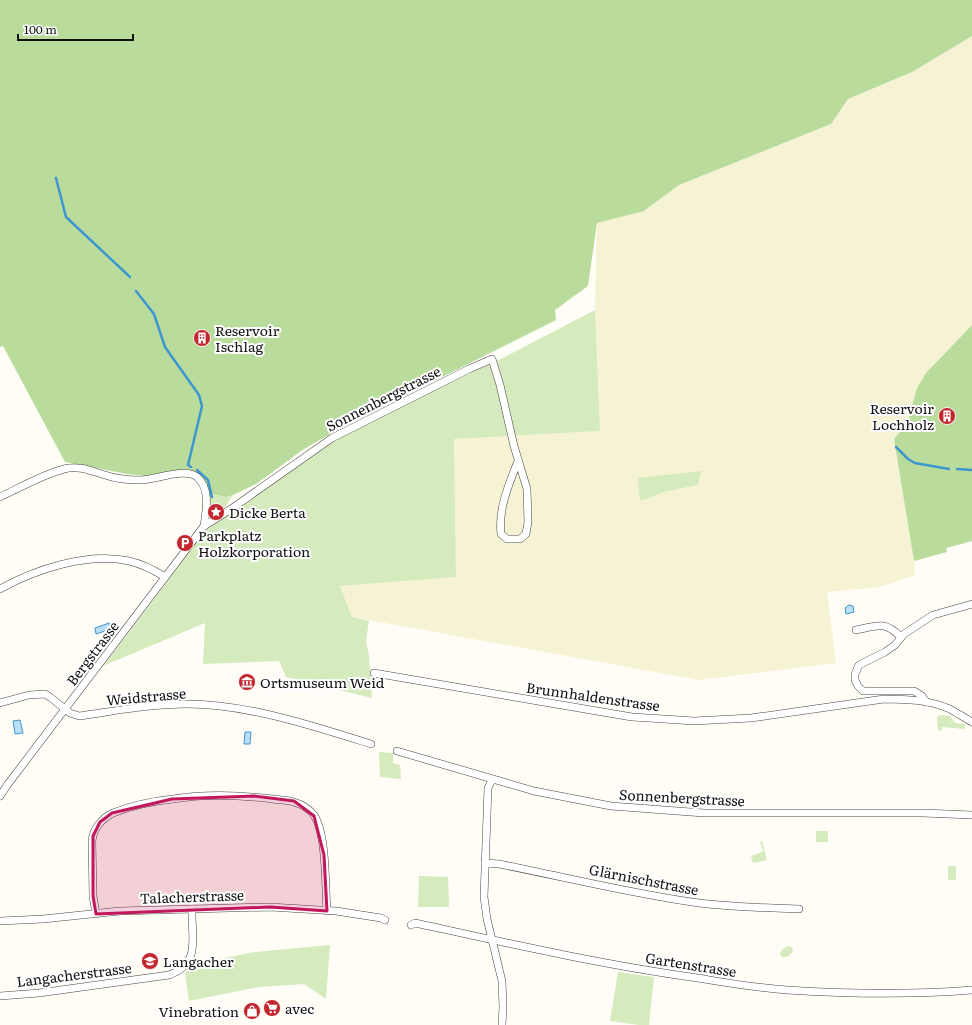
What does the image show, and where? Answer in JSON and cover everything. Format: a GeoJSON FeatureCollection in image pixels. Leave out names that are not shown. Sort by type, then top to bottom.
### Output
{"type":"FeatureCollection","features":[{"type":"Feature","properties":{"kind":"street","name":"Sonnenbergstrasse"},"geometry":{"type":"LineString","coordinates":[[204,526],[231,509],[332,438],[469,369],[492,359],[526,489],[528,522],[526,534],[520,539],[507,539],[501,534],[499,522],[508,487],[518,461]]}},
{"type":"Feature","properties":{"kind":"street"},"geometry":{"type":"LineString","coordinates":[[0,497],[54,472],[74,467],[90,470],[106,476],[128,479],[150,480],[180,474],[190,474],[197,477],[202,483],[206,494],[204,526]]}},
{"type":"Feature","properties":{"kind":"street","name":"Bergstrasse"},"geometry":{"type":"LineString","coordinates":[[0,796],[204,526]]}},
{"type":"Feature","properties":{"kind":"street"},"geometry":{"type":"LineString","coordinates":[[0,589],[26,576],[43,570],[91,560],[115,559],[129,561],[148,568],[165,577]]}},
{"type":"Feature","properties":{"kind":"street"},"geometry":{"type":"LineString","coordinates":[[926,702],[922,696],[914,691],[863,691],[855,680],[855,674],[859,666],[885,652],[895,645],[901,637],[933,615],[972,604]]}},
{"type":"Feature","properties":{"kind":"street"},"geometry":{"type":"LineString","coordinates":[[856,630],[885,626],[892,629],[901,637]]}},
{"type":"Feature","properties":{"kind":"street","name":"Brunnhaldenstrasse"},"geometry":{"type":"LineString","coordinates":[[374,673],[632,717],[694,721],[751,718],[884,699],[906,699],[926,702],[950,709],[972,722]]}},
{"type":"Feature","properties":{"kind":"street","name":"Weidstrasse"},"geometry":{"type":"LineString","coordinates":[[0,703],[19,697],[40,694],[50,697],[74,715],[79,716],[173,705],[189,704],[222,707],[315,727],[371,744]]}},
{"type":"Feature","properties":{"kind":"street","name":"Sonnenbergstrasse"},"geometry":{"type":"LineString","coordinates":[[397,751],[492,780],[566,799],[636,809],[704,813],[923,813],[972,815]]}},
{"type":"Feature","properties":{"kind":"street"},"geometry":{"type":"LineString","coordinates":[[492,780],[488,788],[484,863],[484,897],[492,941],[502,981],[502,1025]]}},
{"type":"Feature","properties":{"kind":"street"},"geometry":{"type":"LineString","coordinates":[[96,914],[93,896],[92,836],[100,822],[112,813],[143,805],[172,799],[202,796],[254,796],[294,802],[308,808],[314,816],[321,833],[324,855],[327,911]]}},
{"type":"Feature","properties":{"kind":"street","name":"Glärnischstrasse"},"geometry":{"type":"LineString","coordinates":[[484,863],[499,864],[698,903],[740,908],[799,909]]}},
{"type":"Feature","properties":{"kind":"street","name":"Talacherstrasse"},"geometry":{"type":"LineString","coordinates":[[0,921],[120,911],[270,907],[327,911],[381,918],[385,920]]}},
{"type":"Feature","properties":{"kind":"street","name":"Langacherstrasse"},"geometry":{"type":"LineString","coordinates":[[0,996],[169,975],[176,972],[188,963],[192,952],[192,909]]}},
{"type":"Feature","properties":{"kind":"street","name":"Gartenstrasse"},"geometry":{"type":"LineString","coordinates":[[411,925],[415,923],[492,941],[645,970],[726,983],[787,990],[935,993],[972,990]]}},
{"type":"Feature","properties":{"kind":"highlighted area"},"geometry":{"type":"Polygon","coordinates":[[[254,796],[294,801],[314,816],[324,855],[327,911],[270,907],[96,914],[93,896],[93,836],[100,822],[112,813],[172,799],[254,796]]]}},
{"type":"Feature","properties":{"kind":"shaded area"},"geometry":{"type":"Polygon","coordinates":[[[972,36],[972,325],[926,373],[908,416],[907,423],[894,439],[915,575],[880,587],[827,592],[836,663],[699,680],[352,617],[340,586],[456,577],[454,439],[600,431],[595,307],[597,223],[644,211],[679,185],[831,124],[848,99],[912,72],[972,36]],[[638,478],[641,500],[664,492],[698,485],[638,478]]]}},
{"type":"Feature","properties":{"kind":"green space"},"geometry":{"type":"Polygon","coordinates":[[[0,0],[972,0],[972,36],[912,72],[848,99],[831,124],[679,185],[644,211],[597,223],[588,286],[555,310],[556,320],[344,426],[304,449],[256,484],[226,497],[209,493],[199,475],[186,469],[146,476],[127,474],[65,462],[3,346],[0,347],[0,0]]]}},
{"type":"Feature","properties":{"kind":"green space"},"geometry":{"type":"Polygon","coordinates":[[[595,310],[600,431],[454,439],[456,577],[340,586],[352,617],[369,621],[366,641],[369,656],[372,698],[286,677],[279,661],[203,664],[205,623],[103,666],[203,533],[233,510],[328,442],[384,413],[493,363],[595,310]]]}},
{"type":"Feature","properties":{"kind":"green space"},"geometry":{"type":"Polygon","coordinates":[[[972,325],[972,541],[946,548],[947,552],[914,561],[894,439],[907,423],[917,388],[926,373],[972,325]]]}},
{"type":"Feature","properties":{"kind":"green space"},"geometry":{"type":"Polygon","coordinates":[[[701,471],[698,485],[664,492],[640,501],[638,478],[701,471]]]}},
{"type":"Feature","properties":{"kind":"green space"},"geometry":{"type":"Polygon","coordinates":[[[209,493],[226,497],[233,495],[225,507],[210,520],[209,518],[209,493]]]}},
{"type":"Feature","properties":{"kind":"green space"},"geometry":{"type":"Polygon","coordinates":[[[940,715],[950,716],[955,723],[965,724],[965,729],[942,727],[942,731],[938,730],[937,717],[940,715]]]}},
{"type":"Feature","properties":{"kind":"green space"},"geometry":{"type":"Polygon","coordinates":[[[379,752],[393,753],[393,763],[400,765],[401,779],[380,777],[379,752]]]}},
{"type":"Feature","properties":{"kind":"green space"},"geometry":{"type":"Polygon","coordinates":[[[816,831],[828,831],[828,842],[816,842],[816,831]]]}},
{"type":"Feature","properties":{"kind":"green space"},"geometry":{"type":"Polygon","coordinates":[[[760,841],[762,841],[767,860],[753,863],[751,856],[763,851],[760,841]]]}},
{"type":"Feature","properties":{"kind":"green space"},"geometry":{"type":"Polygon","coordinates":[[[948,866],[956,866],[956,880],[948,880],[948,866]]]}},
{"type":"Feature","properties":{"kind":"green space"},"geometry":{"type":"Polygon","coordinates":[[[419,876],[448,877],[449,907],[418,907],[419,876]]]}},
{"type":"Feature","properties":{"kind":"green space"},"geometry":{"type":"Polygon","coordinates":[[[330,945],[326,999],[304,984],[259,987],[189,1001],[185,973],[192,964],[255,952],[330,945]]]}},
{"type":"Feature","properties":{"kind":"green space"},"geometry":{"type":"Polygon","coordinates":[[[789,946],[793,948],[791,954],[786,957],[782,957],[780,954],[781,951],[789,946]]]}},
{"type":"Feature","properties":{"kind":"green space"},"geometry":{"type":"Polygon","coordinates":[[[618,972],[654,977],[649,1025],[610,1021],[618,972]]]}},
{"type":"Feature","properties":{"kind":"water"},"geometry":{"type":"Polygon","coordinates":[[[849,605],[853,606],[854,612],[846,614],[845,608],[849,605]]]}},
{"type":"Feature","properties":{"kind":"water"},"geometry":{"type":"Polygon","coordinates":[[[109,623],[111,629],[96,634],[95,628],[109,623]]]}},
{"type":"Feature","properties":{"kind":"water"},"geometry":{"type":"Polygon","coordinates":[[[20,720],[23,733],[15,734],[13,721],[20,720]]]}},
{"type":"Feature","properties":{"kind":"water"},"geometry":{"type":"Polygon","coordinates":[[[245,732],[251,732],[250,744],[244,744],[245,732]]]}},
{"type":"Feature","properties":{"kind":"waterway"},"geometry":{"type":"LineString","coordinates":[[56,178],[66,217],[130,277]]}},
{"type":"Feature","properties":{"kind":"waterway"},"geometry":{"type":"LineString","coordinates":[[136,291],[154,314],[165,347],[199,395],[202,406],[188,465],[191,467]]}},
{"type":"Feature","properties":{"kind":"waterway"},"geometry":{"type":"LineString","coordinates":[[896,447],[908,459],[915,463],[949,469]]}},
{"type":"Feature","properties":{"kind":"waterway"},"geometry":{"type":"LineString","coordinates":[[957,469],[972,470]]}},
{"type":"Feature","properties":{"kind":"waterway"},"geometry":{"type":"LineString","coordinates":[[197,470],[208,480],[212,497]]}},
{"type":"Feature","properties":{"kind":"place","name":"Reservoir Ischlag"},"geometry":{"type":"Point","coordinates":[202,338]}},
{"type":"Feature","properties":{"kind":"place","name":"Reservoir Lochholz"},"geometry":{"type":"Point","coordinates":[947,416]}},
{"type":"Feature","properties":{"kind":"place","name":"Dicke Berta"},"geometry":{"type":"Point","coordinates":[216,512]}},
{"type":"Feature","properties":{"kind":"place","name":"Parkplatz Holzkorporation"},"geometry":{"type":"Point","coordinates":[185,543]}},
{"type":"Feature","properties":{"kind":"place","name":"Ortsmuseum Weid"},"geometry":{"type":"Point","coordinates":[247,682]}},
{"type":"Feature","properties":{"kind":"place","name":"Langacher"},"geometry":{"type":"Point","coordinates":[150,961]}},
{"type":"Feature","properties":{"kind":"place","name":"avec"},"geometry":{"type":"Point","coordinates":[272,1008]}},
{"type":"Feature","properties":{"kind":"place","name":"Vinebration"},"geometry":{"type":"Point","coordinates":[252,1011]}}]}
